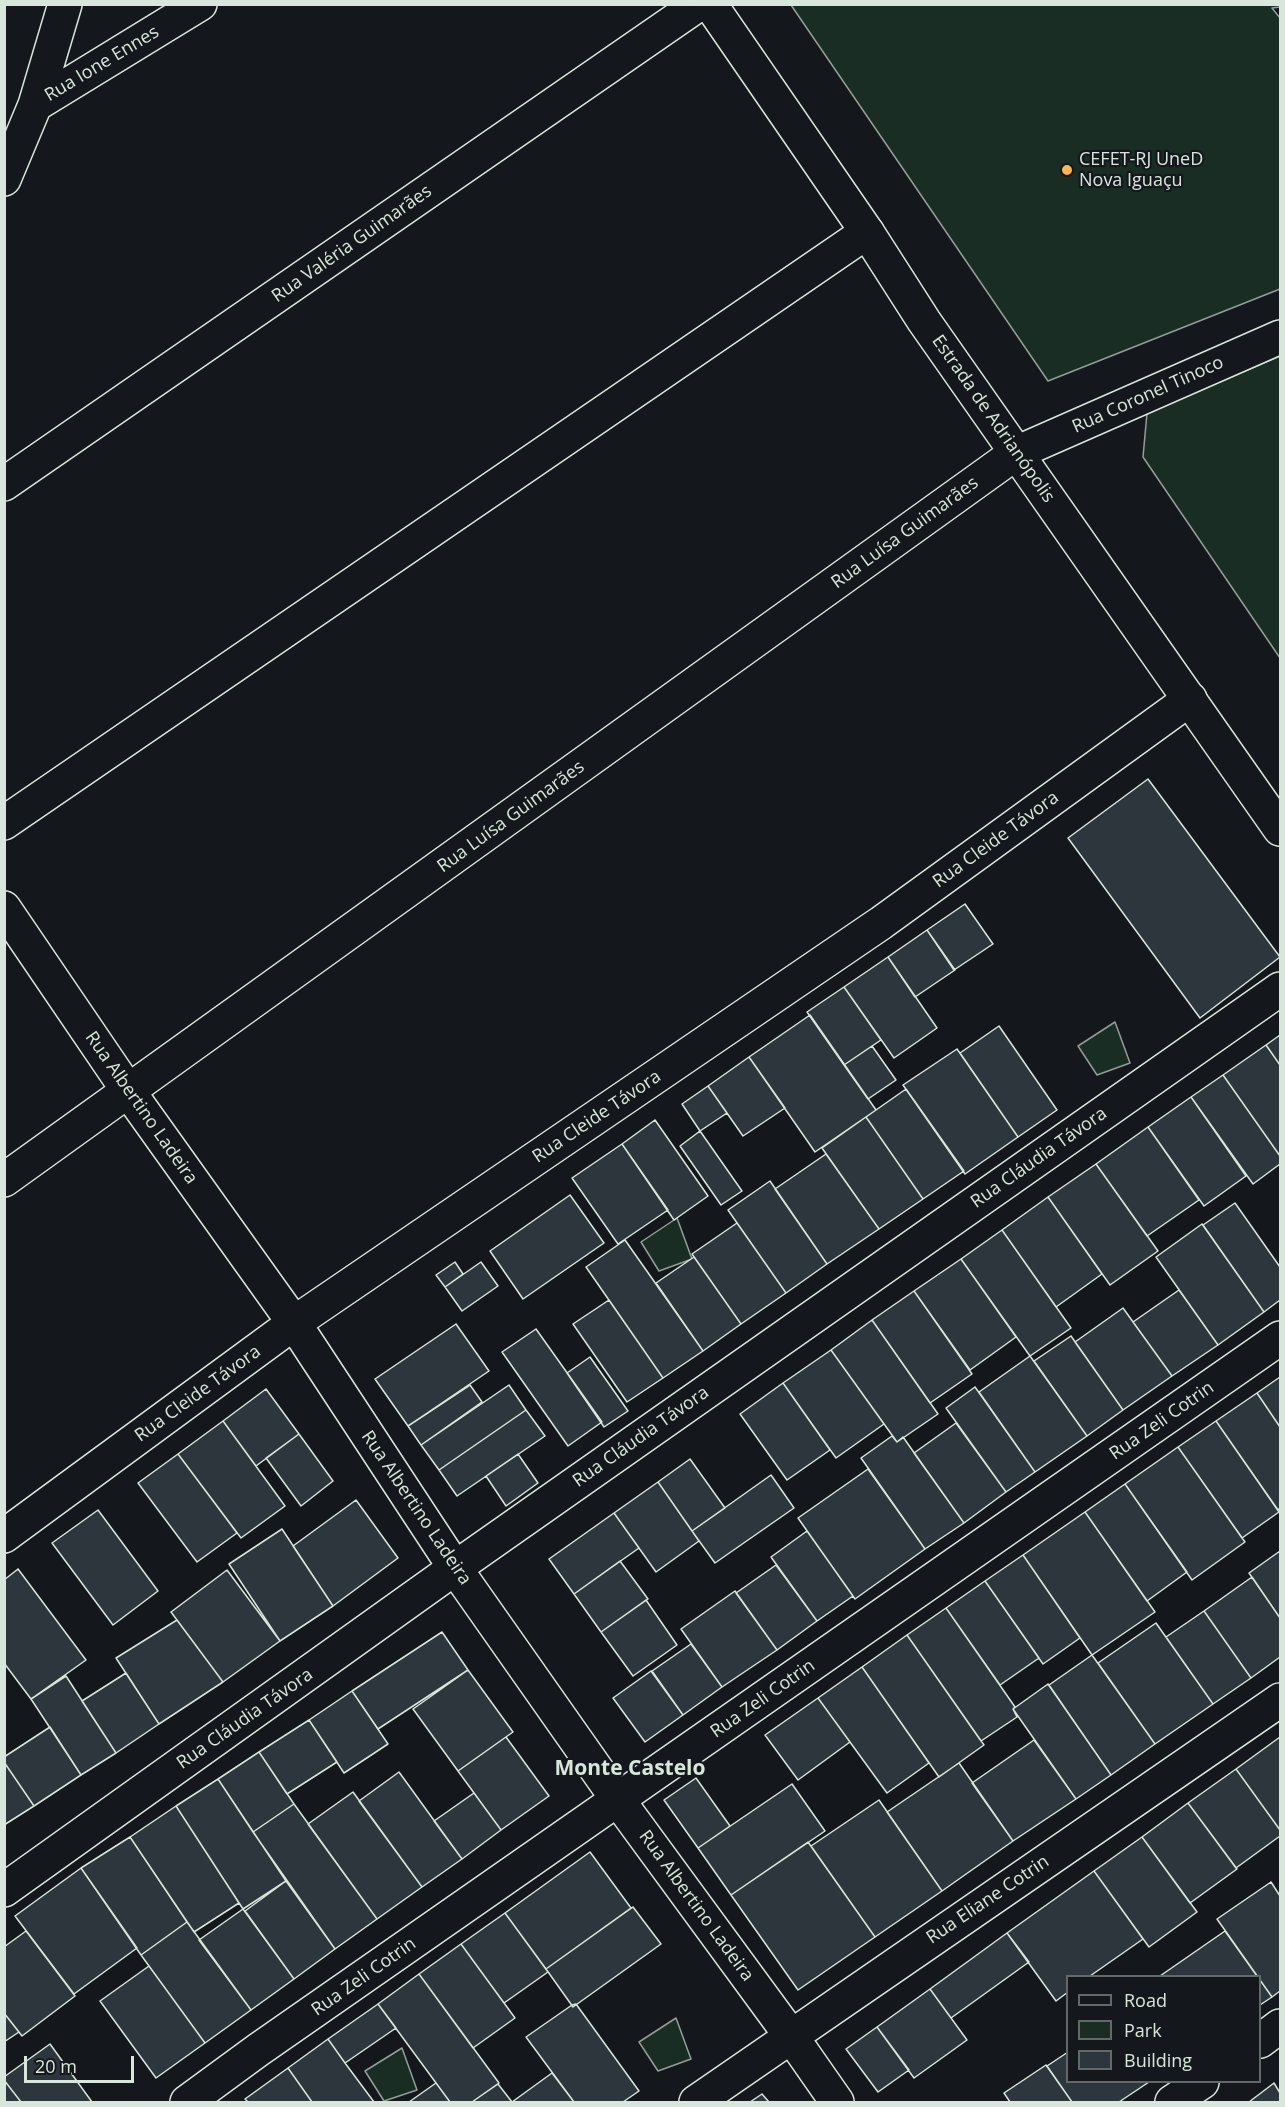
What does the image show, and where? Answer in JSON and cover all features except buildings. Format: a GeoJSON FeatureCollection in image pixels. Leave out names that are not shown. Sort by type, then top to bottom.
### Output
{"type":"FeatureCollection","features":[{"type":"Feature","properties":{"kind":"street"},"geometry":{"type":"LineString","coordinates":[[4,179],[35,105],[65,4]]}},
{"type":"Feature","properties":{"kind":"street","name":"Rua Ione Ennes"},"geometry":{"type":"LineString","coordinates":[[35,105],[200,4]]}},
{"type":"Feature","properties":{"kind":"street","name":"Rua Valéria Guimarães"},"geometry":{"type":"LineString","coordinates":[[4,484],[699,4]]}},
{"type":"Feature","properties":{"kind":"street","name":"Estrada de Adrianópolis"},"geometry":{"type":"LineString","coordinates":[[710,4],[867,232],[924,321],[1281,829]]}},
{"type":"Feature","properties":{"kind":"street"},"geometry":{"type":"LineString","coordinates":[[4,823],[867,232]]}},
{"type":"Feature","properties":{"kind":"street","name":"Rua Coronel Tinoco"},"geometry":{"type":"LineString","coordinates":[[1017,453],[1281,337]]}},
{"type":"Feature","properties":{"kind":"street","name":"Rua Luísa Guimarães"},"geometry":{"type":"LineString","coordinates":[[4,1180],[1017,453]]}},
{"type":"Feature","properties":{"kind":"street","name":"Rua Cleide Távora"},"geometry":{"type":"LineString","coordinates":[[4,1536],[294,1323],[881,923],[1190,699]]}},
{"type":"Feature","properties":{"kind":"street","name":"Rua Albertino Ladeira"},"geometry":{"type":"LineString","coordinates":[[4,908],[129,1092],[294,1323],[455,1568],[618,1800],[791,2036],[837,2103]]}},
{"type":"Feature","properties":{"kind":"street","name":"Rua Cláudia Távora"},"geometry":{"type":"LineString","coordinates":[[4,1890],[455,1568],[1281,989]]}},
{"type":"Feature","properties":{"kind":"street","name":"Rua Zeli Cotrin"},"geometry":{"type":"LineString","coordinates":[[187,2103],[258,2050],[1281,1338]]}},
{"type":"Feature","properties":{"kind":"street","name":"Rua Eliane Cotrin"},"geometry":{"type":"LineString","coordinates":[[696,2103],[1281,1700]]}},
{"type":"Feature","properties":{"kind":"street"},"geometry":{"type":"LineString","coordinates":[[1261,2039],[1281,2026]]}},
{"type":"Feature","properties":{"kind":"street"},"geometry":{"type":"LineString","coordinates":[[1172,2103],[1201,2083]]}},
{"type":"Feature","properties":{"kind":"green space","name":"CEFET-RJ UneD Nova Iguaçu"},"geometry":{"type":"Polygon","coordinates":[[[791,5],[1280,5],[1280,7],[1272,8],[1280,18],[1280,289],[1048,381],[791,5]]]}},
{"type":"Feature","properties":{"kind":"green space"},"geometry":{"type":"Polygon","coordinates":[[[1280,356],[1280,658],[1143,457],[1147,413],[1280,356]]]}},
{"type":"Feature","properties":{"kind":"green space"},"geometry":{"type":"Polygon","coordinates":[[[1115,1022],[1130,1063],[1097,1075],[1078,1046],[1115,1022]]]}},
{"type":"Feature","properties":{"kind":"green space"},"geometry":{"type":"Polygon","coordinates":[[[677,1218],[692,1259],[659,1271],[641,1242],[677,1218]]]}},
{"type":"Feature","properties":{"kind":"green space"},"geometry":{"type":"Polygon","coordinates":[[[676,2018],[691,2059],[658,2071],[639,2042],[676,2018]]]}},
{"type":"Feature","properties":{"kind":"green space"},"geometry":{"type":"Polygon","coordinates":[[[402,2048],[417,2090],[384,2101],[365,2071],[402,2048]]]}},
{"type":"Feature","properties":{"kind":"place","name":"CEFET-RJ UneD Nova Iguaçu"},"geometry":{"type":"Point","coordinates":[1067,170]}},
{"type":"Feature","properties":{"kind":"district","name":"Monte Castelo"},"geometry":{"type":"Point","coordinates":[630,1769]}}]}
